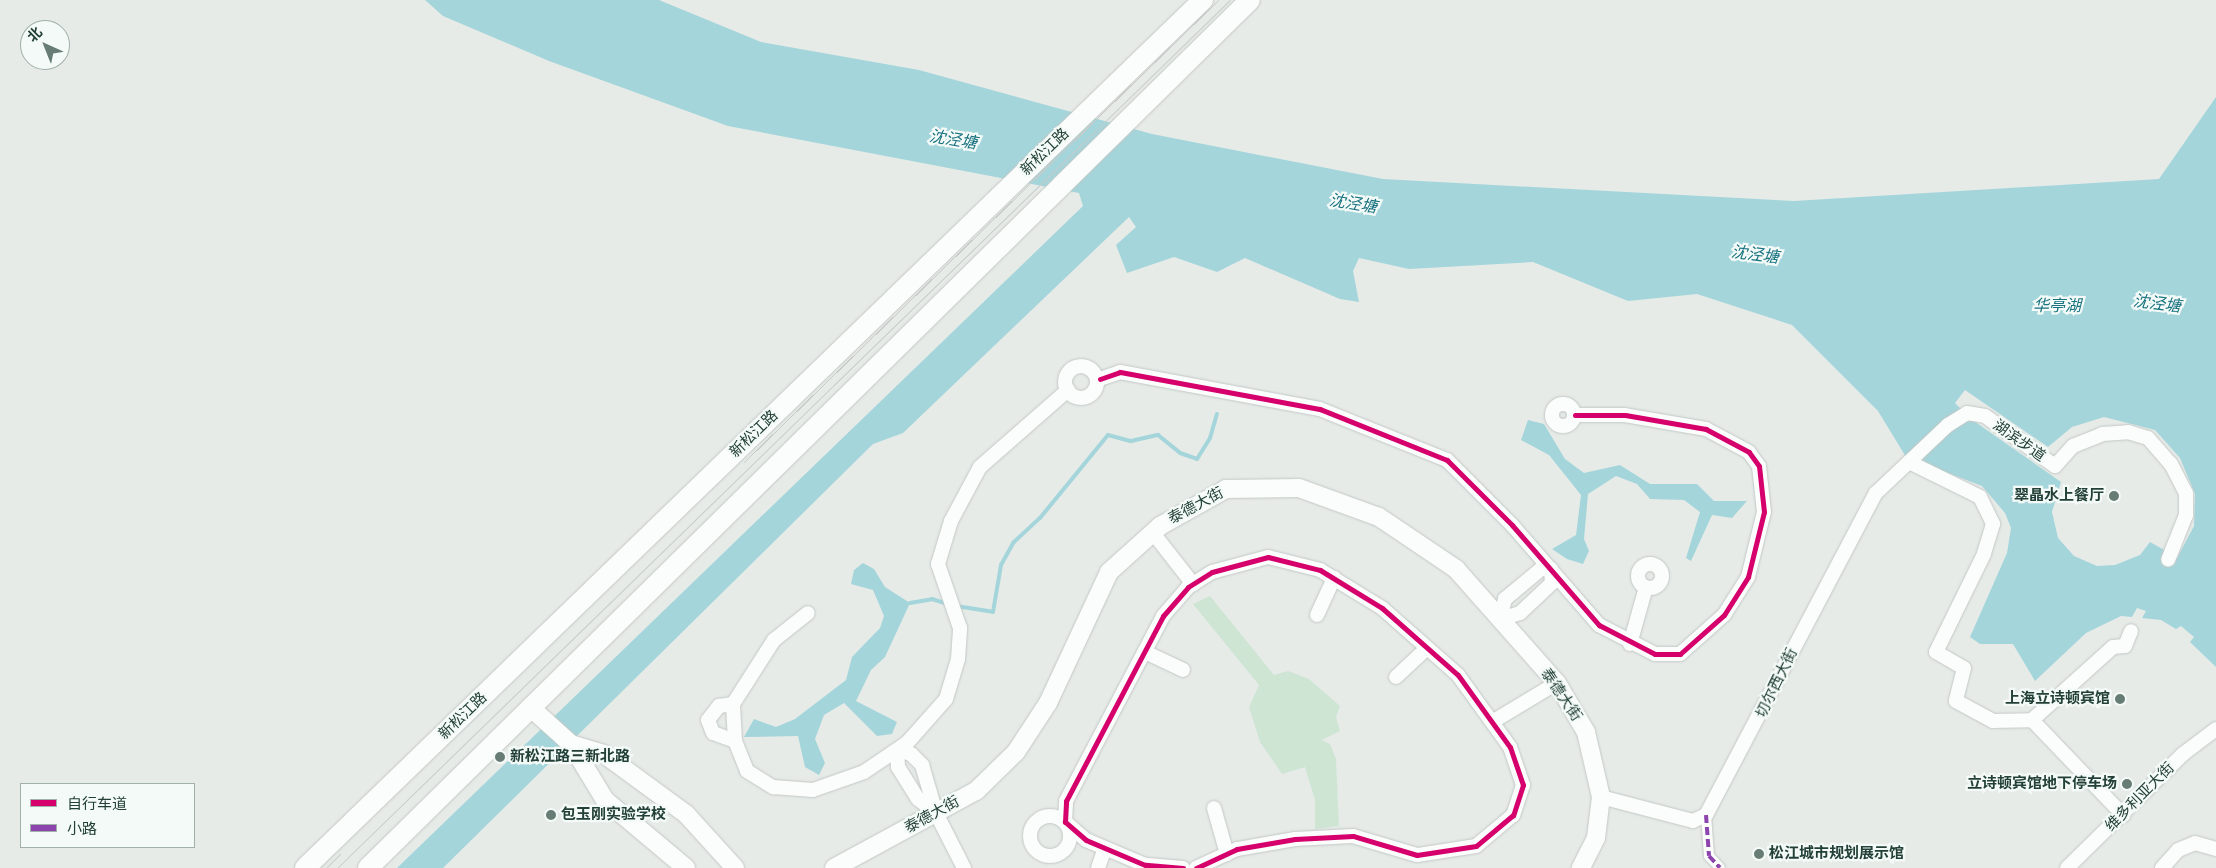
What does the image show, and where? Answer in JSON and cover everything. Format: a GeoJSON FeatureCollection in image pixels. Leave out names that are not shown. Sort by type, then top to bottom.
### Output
{"type":"FeatureCollection","features":[{"type":"Feature","properties":{"kind":"main road","name":"新松江路"},"geometry":{"type":"LineString","coordinates":[[305,868],[1203,0]]}},
{"type":"Feature","properties":{"kind":"main road"},"geometry":{"type":"LineString","coordinates":[[368,868],[494,749],[530,708],[1042,200],[1250,0]]}},
{"type":"Feature","properties":{"kind":"street"},"geometry":{"type":"LineString","coordinates":[[1100,379],[1088,367],[1071,367],[1065,378],[1068,390],[1086,399],[1094,393],[1100,379],[1120,372],[1320,410],[1447,460],[1551,569],[1600,624],[1630,644],[1655,654],[1680,654],[1724,615],[1748,577],[1758,546],[1764,481],[1749,452],[1706,429],[1625,415],[1575,415]]}},
{"type":"Feature","properties":{"kind":"street"},"geometry":{"type":"LineString","coordinates":[[808,613],[774,640],[733,704],[734,741],[747,771],[774,787],[813,790],[864,772],[897,750],[946,699],[958,659],[960,628],[949,589],[938,564],[951,521],[980,466],[1068,390]]}},
{"type":"Feature","properties":{"kind":"street","name":"湖滨步道"},"geometry":{"type":"LineString","coordinates":[[1909,462],[1967,413],[1985,416],[2055,466],[2073,446],[2102,434],[2128,432],[2148,438],[2171,464],[2186,493],[2186,515],[2168,560]]}},
{"type":"Feature","properties":{"kind":"street"},"geometry":{"type":"LineString","coordinates":[[1909,462],[1980,497],[1993,524],[1984,554],[1936,652],[1964,668],[1956,702],[1993,721],[2032,720],[2113,647],[2125,646],[2131,632]]}},
{"type":"Feature","properties":{"kind":"street","name":"切尔西大街"},"geometry":{"type":"LineString","coordinates":[[1706,815],[1876,493],[1909,462]]}},
{"type":"Feature","properties":{"kind":"street","name":"泰德大街"},"geometry":{"type":"LineString","coordinates":[[834,868],[976,791],[1016,752],[1048,703],[1109,572],[1153,533],[1226,489],[1299,488],[1379,517],[1456,569],[1557,683],[1586,732],[1601,797],[1596,838],[1581,868]]}},
{"type":"Feature","properties":{"kind":"street"},"geometry":{"type":"LineString","coordinates":[[1153,533],[1193,584]]}},
{"type":"Feature","properties":{"kind":"street"},"geometry":{"type":"LineString","coordinates":[[1184,868],[1145,865],[1086,840],[1065,822],[1066,801],[1163,616],[1193,584],[1212,572],[1268,557],[1320,570],[1334,578],[1382,608],[1458,675],[1510,747],[1523,785],[1512,815],[1476,846],[1418,855],[1353,836],[1295,839],[1227,854],[1196,868]]}},
{"type":"Feature","properties":{"kind":"street"},"geometry":{"type":"LineString","coordinates":[[1500,619],[1505,599],[1541,568],[1551,569]]}},
{"type":"Feature","properties":{"kind":"street"},"geometry":{"type":"LineString","coordinates":[[1500,619],[1520,613],[1552,583],[1551,569]]}},
{"type":"Feature","properties":{"kind":"street"},"geometry":{"type":"LineString","coordinates":[[1317,615],[1334,578]]}},
{"type":"Feature","properties":{"kind":"street"},"geometry":{"type":"LineString","coordinates":[[1630,644],[1646,587]]}},
{"type":"Feature","properties":{"kind":"street"},"geometry":{"type":"LineString","coordinates":[[1396,677],[1427,648]]}},
{"type":"Feature","properties":{"kind":"street"},"geometry":{"type":"LineString","coordinates":[[1145,652],[1184,670]]}},
{"type":"Feature","properties":{"kind":"street"},"geometry":{"type":"LineString","coordinates":[[1492,722],[1557,683]]}},
{"type":"Feature","properties":{"kind":"street"},"geometry":{"type":"LineString","coordinates":[[733,704],[719,706],[708,720],[720,739],[734,741]]}},
{"type":"Feature","properties":{"kind":"street"},"geometry":{"type":"LineString","coordinates":[[530,708],[571,744],[605,800],[686,868]]}},
{"type":"Feature","properties":{"kind":"street"},"geometry":{"type":"LineString","coordinates":[[2032,720],[2123,815]]}},
{"type":"Feature","properties":{"kind":"street","name":"维多利亚大街"},"geometry":{"type":"LineString","coordinates":[[2067,868],[2183,754],[2216,729]]}},
{"type":"Feature","properties":{"kind":"street"},"geometry":{"type":"LineString","coordinates":[[571,744],[604,754],[686,814],[735,868]]}},
{"type":"Feature","properties":{"kind":"street"},"geometry":{"type":"LineString","coordinates":[[897,750],[911,754],[922,765],[936,813],[964,868]]}},
{"type":"Feature","properties":{"kind":"street"},"geometry":{"type":"LineString","coordinates":[[897,750],[898,767],[918,800],[936,813]]}},
{"type":"Feature","properties":{"kind":"street"},"geometry":{"type":"LineString","coordinates":[[1601,797],[1693,820],[1706,815],[1709,856],[1720,868]]}},
{"type":"Feature","properties":{"kind":"street"},"geometry":{"type":"LineString","coordinates":[[1214,808],[1227,854]]}},
{"type":"Feature","properties":{"kind":"street"},"geometry":{"type":"LineString","coordinates":[[2162,868],[2178,850],[2195,843],[2216,849]]}},
{"type":"Feature","properties":{"kind":"street"},"geometry":{"type":"LineString","coordinates":[[1098,868],[1104,848]]}},
{"type":"Feature","properties":{"kind":"green space"},"geometry":{"type":"Polygon","coordinates":[[[1210,596],[1274,675],[1288,671],[1309,679],[1340,706],[1336,717],[1340,731],[1322,740],[1330,744],[1336,759],[1339,826],[1315,829],[1315,800],[1305,767],[1282,774],[1260,742],[1249,707],[1259,685],[1193,604],[1210,596]]]}},
{"type":"Feature","properties":{"kind":"water"},"geometry":{"type":"Polygon","coordinates":[[[425,0],[659,0],[761,42],[919,70],[1152,134],[1383,179],[1794,201],[2159,179],[2216,97],[2216,667],[2190,642],[2194,637],[2181,626],[2176,629],[2161,620],[2142,618],[2146,611],[2137,608],[2132,617],[2121,616],[2086,633],[2035,681],[2013,644],[1980,644],[1970,637],[2007,553],[2011,528],[2005,513],[1982,486],[1906,457],[1878,411],[1792,325],[1697,294],[1628,301],[1533,262],[1409,269],[1359,258],[1353,271],[1359,302],[1340,299],[1245,258],[1217,272],[1174,257],[1127,273],[1116,245],[1136,227],[1129,217],[903,433],[873,444],[443,868],[397,868],[1083,206],[1079,193],[728,126],[549,61],[443,16],[425,0]],[[1965,390],[1955,403],[1971,419],[2061,482],[2052,512],[2058,538],[2074,556],[2097,566],[2115,565],[2140,555],[2150,542],[2166,551],[2171,563],[2177,558],[2194,526],[2195,494],[2180,458],[2155,430],[2104,417],[2072,427],[2048,447],[1965,390]]]}},
{"type":"Feature","properties":{"kind":"water"},"geometry":{"type":"Polygon","coordinates":[[[1528,420],[1544,424],[1565,459],[1584,473],[1620,465],[1650,484],[1697,484],[1714,501],[1747,501],[1732,518],[1712,515],[1691,561],[1686,558],[1700,512],[1684,500],[1650,499],[1637,484],[1616,476],[1588,494],[1584,539],[1589,551],[1583,564],[1567,559],[1552,549],[1576,535],[1581,495],[1549,455],[1521,440],[1528,420]]]}},
{"type":"Feature","properties":{"kind":"water"},"geometry":{"type":"Polygon","coordinates":[[[863,563],[874,569],[885,587],[910,603],[885,657],[871,670],[856,701],[897,722],[892,734],[877,736],[844,703],[824,715],[815,739],[825,763],[819,775],[805,767],[798,736],[744,737],[754,719],[776,727],[795,719],[846,680],[852,657],[880,628],[884,616],[873,590],[851,584],[854,570],[863,563]]]}},
{"type":"Feature","properties":{"kind":"waterway"},"geometry":{"type":"LineString","coordinates":[[956,606],[993,612],[1001,565],[1014,542],[1040,518],[1108,435],[1131,441],[1158,435],[1180,453],[1197,459],[1210,438],[1217,414]]}},
{"type":"Feature","properties":{"kind":"waterway"},"geometry":{"type":"LineString","coordinates":[[910,603],[932,599],[947,604]]}},
{"type":"Feature","properties":{"kind":"tram line"},"geometry":{"type":"LineString","coordinates":[[744,462],[1218,0]]}},
{"type":"Feature","properties":{"kind":"tram line"},"geometry":{"type":"LineString","coordinates":[[337,868],[1230,0]]}},
{"type":"Feature","properties":{"kind":"tram line"},"geometry":{"type":"LineString","coordinates":[[326,868],[340,854]]}},
{"type":"Feature","properties":{"kind":"marked path"},"geometry":{"type":"LineString","coordinates":[[1706,815],[1709,856],[1720,868]]}},
{"type":"Feature","properties":{"kind":"cycle path"},"geometry":{"type":"LineString","coordinates":[[1100,379],[1120,372],[1320,409],[1447,460],[1512,525],[1599,625],[1655,654],[1680,654],[1724,615],[1748,577],[1764,512],[1759,466],[1749,452],[1706,429],[1625,415],[1575,415]]}},
{"type":"Feature","properties":{"kind":"cycle path"},"geometry":{"type":"LineString","coordinates":[[1183,868],[1145,865],[1086,840],[1065,822],[1066,801],[1163,616],[1188,587],[1212,572],[1268,557],[1320,570],[1382,608],[1458,675],[1510,747],[1523,785],[1513,815],[1476,846],[1417,855],[1353,836],[1295,839],[1237,849],[1196,868]]}},
{"type":"Feature","properties":{"kind":"place","name":"翠晶水上餐厅"},"geometry":{"type":"Point","coordinates":[2114,496]}},
{"type":"Feature","properties":{"kind":"place","name":"上海立诗顿宾馆"},"geometry":{"type":"Point","coordinates":[2120,699]}},
{"type":"Feature","properties":{"kind":"place","name":"新松江路三新北路"},"geometry":{"type":"Point","coordinates":[500,757]}},
{"type":"Feature","properties":{"kind":"place","name":"立诗顿宾馆地下停车场"},"geometry":{"type":"Point","coordinates":[2127,784]}},
{"type":"Feature","properties":{"kind":"place","name":"包玉刚实验学校"},"geometry":{"type":"Point","coordinates":[551,815]}},
{"type":"Feature","properties":{"kind":"place","name":"松江城市规划展示馆"},"geometry":{"type":"Point","coordinates":[1759,854]}},
{"type":"Feature","properties":{"kind":"water label","name":"沈泾塘"},"geometry":{"type":"Point","coordinates":[953,140]}},
{"type":"Feature","properties":{"kind":"water label","name":"沈泾塘"},"geometry":{"type":"Point","coordinates":[1353,204]}},
{"type":"Feature","properties":{"kind":"water label","name":"沈泾塘"},"geometry":{"type":"Point","coordinates":[1755,255]}},
{"type":"Feature","properties":{"kind":"water label","name":"沈泾塘"},"geometry":{"type":"Point","coordinates":[2157,304]}},
{"type":"Feature","properties":{"kind":"water label","name":"华亭湖"},"geometry":{"type":"Point","coordinates":[2057,306]}}]}
